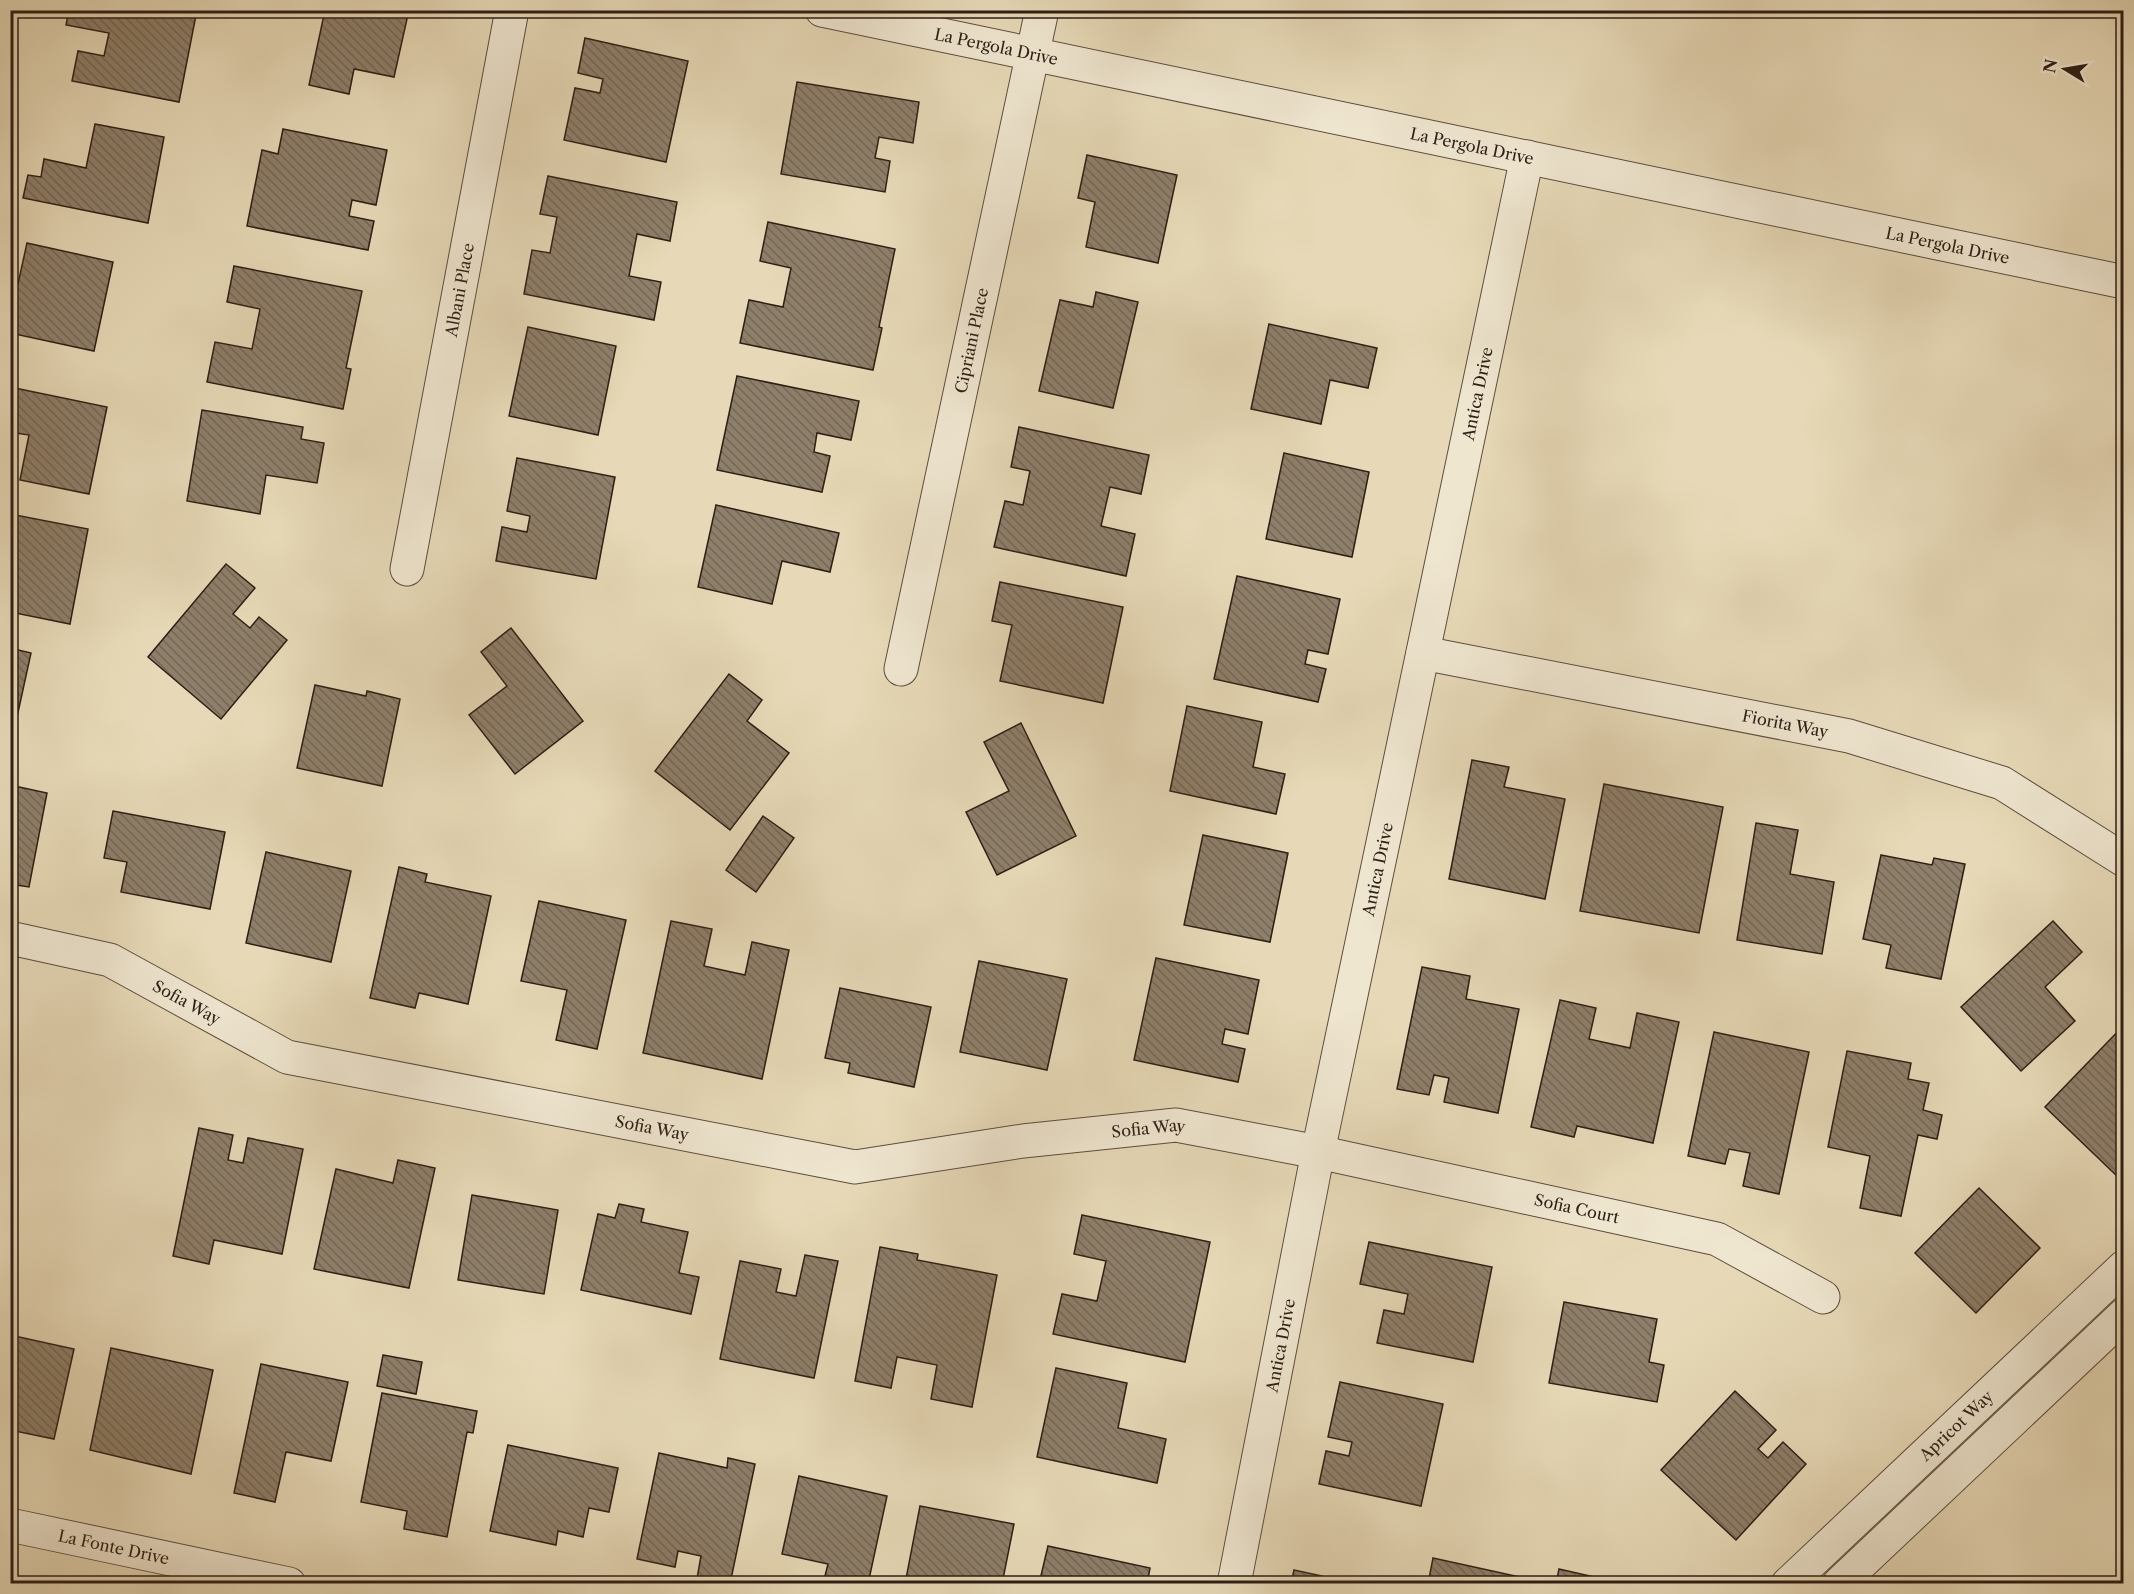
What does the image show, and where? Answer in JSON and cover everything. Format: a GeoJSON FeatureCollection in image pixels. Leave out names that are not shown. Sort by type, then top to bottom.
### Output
{"type":"FeatureCollection","features":[{"type":"Feature","properties":{"kind":"street","name":"Albani Place"},"geometry":{"type":"LineString","coordinates":[[407,569],[512,10]]}},
{"type":"Feature","properties":{"kind":"street","name":"La Pergola Drive"},"geometry":{"type":"LineString","coordinates":[[822,10],[2124,282]]}},
{"type":"Feature","properties":{"kind":"street","name":"Cipriani Place"},"geometry":{"type":"LineString","coordinates":[[901,669],[1042,10]]}},
{"type":"Feature","properties":{"kind":"street","name":"Antica Drive"},"geometry":{"type":"LineString","coordinates":[[1234,1584],[1318,1152],[1527,157]]}},
{"type":"Feature","properties":{"kind":"street","name":"Fiorita Way"},"geometry":{"type":"LineString","coordinates":[[1423,653],[1849,736],[2002,783],[2124,860]]}},
{"type":"Feature","properties":{"kind":"street","name":"Sofia Way"},"geometry":{"type":"LineString","coordinates":[[10,938],[110,960],[287,1057],[855,1167],[1023,1142],[1176,1125],[1318,1152]]}},
{"type":"Feature","properties":{"kind":"street","name":"Sofia Court"},"geometry":{"type":"LineString","coordinates":[[1318,1152],[1718,1239],[1823,1297]]}},
{"type":"Feature","properties":{"kind":"street","name":"Apricot Way"},"geometry":{"type":"LineString","coordinates":[[1788,1584],[2124,1267]]}},
{"type":"Feature","properties":{"kind":"street"},"geometry":{"type":"LineString","coordinates":[[1839,1584],[2124,1315]]}},
{"type":"Feature","properties":{"kind":"street","name":"La Fonte Drive"},"geometry":{"type":"LineString","coordinates":[[10,1525],[289,1584]]}},
{"type":"Feature","properties":{"kind":"building"},"geometry":{"type":"Polygon","coordinates":[[[69,10],[197,10],[179,102],[72,81],[78,51],[104,56],[109,33],[66,25],[69,10]]]}},
{"type":"Feature","properties":{"kind":"building"},"geometry":{"type":"Polygon","coordinates":[[[325,10],[409,10],[394,77],[354,69],[349,94],[309,85],[325,10]]]}},
{"type":"Feature","properties":{"kind":"building"},"geometry":{"type":"Polygon","coordinates":[[[585,38],[688,61],[666,162],[564,140],[575,88],[600,93],[603,79],[578,73],[585,38]]]}},
{"type":"Feature","properties":{"kind":"building"},"geometry":{"type":"Polygon","coordinates":[[[797,82],[919,102],[913,143],[879,137],[875,158],[890,161],[885,192],[781,174],[797,82]]]}},
{"type":"Feature","properties":{"kind":"building"},"geometry":{"type":"Polygon","coordinates":[[[95,124],[164,137],[148,223],[23,198],[28,175],[41,177],[44,159],[86,168],[95,124]]]}},
{"type":"Feature","properties":{"kind":"building"},"geometry":{"type":"Polygon","coordinates":[[[283,129],[387,150],[376,205],[352,200],[349,216],[374,221],[368,250],[247,226],[262,150],[278,154],[283,129]]]}},
{"type":"Feature","properties":{"kind":"building"},"geometry":{"type":"Polygon","coordinates":[[[1087,155],[1177,175],[1158,263],[1086,247],[1095,202],[1078,198],[1087,155]]]}},
{"type":"Feature","properties":{"kind":"building"},"geometry":{"type":"Polygon","coordinates":[[[548,176],[677,202],[670,241],[637,234],[629,276],[661,282],[654,320],[524,294],[532,250],[550,253],[557,217],[540,214],[548,176]]]}},
{"type":"Feature","properties":{"kind":"building"},"geometry":{"type":"Polygon","coordinates":[[[768,222],[895,249],[873,370],[740,343],[749,300],[783,307],[791,268],[760,261],[768,222]]]}},
{"type":"Feature","properties":{"kind":"building"},"geometry":{"type":"Polygon","coordinates":[[[27,243],[113,262],[94,351],[10,333],[10,320],[27,243]]]}},
{"type":"Feature","properties":{"kind":"building"},"geometry":{"type":"Polygon","coordinates":[[[234,266],[362,291],[346,368],[351,369],[343,409],[207,382],[215,342],[252,349],[260,309],[227,302],[234,266]]]}},
{"type":"Feature","properties":{"kind":"building"},"geometry":{"type":"Polygon","coordinates":[[[1096,292],[1138,302],[1113,408],[1039,391],[1060,300],[1093,307],[1096,292]]]}},
{"type":"Feature","properties":{"kind":"building"},"geometry":{"type":"Polygon","coordinates":[[[1269,324],[1377,348],[1368,388],[1330,380],[1321,424],[1251,409],[1269,324]]]}},
{"type":"Feature","properties":{"kind":"building"},"geometry":{"type":"Polygon","coordinates":[[[528,327],[616,346],[598,435],[509,416],[528,327]]]}},
{"type":"Feature","properties":{"kind":"building"},"geometry":{"type":"Polygon","coordinates":[[[737,376],[859,401],[851,440],[817,433],[814,452],[830,456],[822,492],[717,470],[737,376]]]}},
{"type":"Feature","properties":{"kind":"building"},"geometry":{"type":"Polygon","coordinates":[[[10,387],[107,407],[89,494],[20,480],[29,435],[10,432],[10,387]]]}},
{"type":"Feature","properties":{"kind":"building"},"geometry":{"type":"Polygon","coordinates":[[[202,410],[303,427],[301,439],[324,443],[317,483],[266,475],[260,514],[187,501],[202,410]]]}},
{"type":"Feature","properties":{"kind":"building"},"geometry":{"type":"Polygon","coordinates":[[[1019,427],[1149,455],[1141,494],[1110,487],[1101,526],[1135,534],[1126,576],[994,547],[1005,501],[1023,505],[1030,471],[1011,467],[1019,427]]]}},
{"type":"Feature","properties":{"kind":"building"},"geometry":{"type":"Polygon","coordinates":[[[1284,453],[1369,472],[1352,557],[1266,539],[1284,453]]]}},
{"type":"Feature","properties":{"kind":"building"},"geometry":{"type":"Polygon","coordinates":[[[517,458],[615,477],[596,579],[496,561],[502,527],[527,532],[530,516],[507,511],[517,458]]]}},
{"type":"Feature","properties":{"kind":"building"},"geometry":{"type":"Polygon","coordinates":[[[716,505],[839,533],[830,572],[782,561],[772,604],[698,587],[716,505]]]}},
{"type":"Feature","properties":{"kind":"building"},"geometry":{"type":"Polygon","coordinates":[[[10,514],[88,529],[70,624],[10,612],[10,514]]]}},
{"type":"Feature","properties":{"kind":"building"},"geometry":{"type":"Polygon","coordinates":[[[226,564],[255,588],[233,614],[250,628],[259,617],[287,640],[221,719],[148,657],[226,564]]]}},
{"type":"Feature","properties":{"kind":"building"},"geometry":{"type":"Polygon","coordinates":[[[1237,576],[1340,599],[1328,654],[1308,650],[1305,664],[1326,669],[1318,702],[1214,679],[1237,576]]]}},
{"type":"Feature","properties":{"kind":"building"},"geometry":{"type":"Polygon","coordinates":[[[1000,582],[1123,607],[1103,703],[1000,681],[1012,625],[992,621],[1000,582]]]}},
{"type":"Feature","properties":{"kind":"building"},"geometry":{"type":"Polygon","coordinates":[[[511,628],[583,721],[515,774],[469,715],[507,686],[481,652],[511,628]]]}},
{"type":"Feature","properties":{"kind":"building"},"geometry":{"type":"Polygon","coordinates":[[[10,648],[31,653],[12,740],[10,740],[10,648]]]}},
{"type":"Feature","properties":{"kind":"building"},"geometry":{"type":"Polygon","coordinates":[[[729,674],[762,700],[747,721],[789,753],[730,830],[655,771],[729,674]]]}},
{"type":"Feature","properties":{"kind":"building"},"geometry":{"type":"Polygon","coordinates":[[[315,685],[366,696],[367,691],[400,699],[382,786],[297,768],[315,685]]]}},
{"type":"Feature","properties":{"kind":"building"},"geometry":{"type":"Polygon","coordinates":[[[1187,706],[1262,722],[1253,767],[1285,774],[1276,814],[1170,791],[1187,706]]]}},
{"type":"Feature","properties":{"kind":"building"},"geometry":{"type":"Polygon","coordinates":[[[1021,723],[1076,836],[997,875],[966,812],[1009,791],[984,742],[1021,723]]]}},
{"type":"Feature","properties":{"kind":"building"},"geometry":{"type":"Polygon","coordinates":[[[1472,760],[1509,767],[1504,787],[1565,799],[1545,899],[1449,879],[1472,760]]]}},
{"type":"Feature","properties":{"kind":"building"},"geometry":{"type":"Polygon","coordinates":[[[1604,784],[1723,807],[1699,933],[1580,911],[1604,784]]]}},
{"type":"Feature","properties":{"kind":"building"},"geometry":{"type":"Polygon","coordinates":[[[10,785],[47,793],[29,887],[10,884],[10,785]]]}},
{"type":"Feature","properties":{"kind":"building"},"geometry":{"type":"Polygon","coordinates":[[[113,811],[225,832],[210,909],[121,892],[127,862],[104,858],[113,811]]]}},
{"type":"Feature","properties":{"kind":"building"},"geometry":{"type":"Polygon","coordinates":[[[763,816],[794,838],[756,892],[726,870],[763,816]]]}},
{"type":"Feature","properties":{"kind":"building"},"geometry":{"type":"Polygon","coordinates":[[[1756,823],[1798,830],[1790,874],[1834,882],[1822,954],[1737,940],[1756,823]]]}},
{"type":"Feature","properties":{"kind":"building"},"geometry":{"type":"Polygon","coordinates":[[[1203,835],[1288,853],[1270,942],[1184,925],[1203,835]]]}},
{"type":"Feature","properties":{"kind":"building"},"geometry":{"type":"Polygon","coordinates":[[[266,852],[351,871],[331,962],[246,943],[266,852]]]}},
{"type":"Feature","properties":{"kind":"building"},"geometry":{"type":"Polygon","coordinates":[[[1881,855],[1932,865],[1934,858],[1965,864],[1941,979],[1886,968],[1891,945],[1863,939],[1881,855]]]}},
{"type":"Feature","properties":{"kind":"building"},"geometry":{"type":"Polygon","coordinates":[[[399,867],[427,874],[425,882],[491,896],[468,1004],[419,993],[415,1008],[370,998],[399,867]]]}},
{"type":"Feature","properties":{"kind":"building"},"geometry":{"type":"Polygon","coordinates":[[[539,901],[626,920],[597,1049],[556,1040],[567,990],[521,981],[539,901]]]}},
{"type":"Feature","properties":{"kind":"building"},"geometry":{"type":"Polygon","coordinates":[[[671,921],[712,929],[704,966],[745,975],[752,942],[789,950],[762,1079],[643,1053],[671,921]]]}},
{"type":"Feature","properties":{"kind":"building"},"geometry":{"type":"Polygon","coordinates":[[[2053,921],[2082,952],[2045,987],[2075,1021],[2021,1071],[1961,1007],[2053,921]]]}},
{"type":"Feature","properties":{"kind":"building"},"geometry":{"type":"Polygon","coordinates":[[[1156,958],[1259,980],[1248,1034],[1225,1029],[1222,1044],[1245,1049],[1238,1082],[1134,1060],[1156,958]]]}},
{"type":"Feature","properties":{"kind":"building"},"geometry":{"type":"Polygon","coordinates":[[[979,961],[1067,979],[1047,1070],[960,1052],[979,961]]]}},
{"type":"Feature","properties":{"kind":"building"},"geometry":{"type":"Polygon","coordinates":[[[1422,967],[1470,976],[1466,999],[1519,1009],[1498,1113],[1444,1102],[1449,1078],[1434,1075],[1429,1095],[1397,1089],[1422,967]]]}},
{"type":"Feature","properties":{"kind":"building"},"geometry":{"type":"Polygon","coordinates":[[[840,988],[931,1007],[914,1087],[848,1073],[850,1063],[825,1058],[840,988]]]}},
{"type":"Feature","properties":{"kind":"building"},"geometry":{"type":"Polygon","coordinates":[[[1560,1000],[1596,1008],[1589,1039],[1630,1048],[1637,1013],[1679,1022],[1653,1143],[1577,1126],[1574,1137],[1531,1127],[1560,1000]]]}},
{"type":"Feature","properties":{"kind":"building"},"geometry":{"type":"Polygon","coordinates":[[[2124,1025],[2124,1173],[2119,1178],[2045,1107],[2124,1025]]]}},
{"type":"Feature","properties":{"kind":"building"},"geometry":{"type":"Polygon","coordinates":[[[1714,1032],[1809,1052],[1779,1194],[1743,1186],[1750,1153],[1729,1149],[1725,1164],[1688,1156],[1714,1032]]]}},
{"type":"Feature","properties":{"kind":"building"},"geometry":{"type":"Polygon","coordinates":[[[1847,1051],[1911,1063],[1908,1079],[1929,1083],[1923,1110],[1942,1115],[1937,1139],[1918,1135],[1901,1216],[1860,1208],[1870,1156],[1828,1147],[1847,1051]]]}},
{"type":"Feature","properties":{"kind":"building"},"geometry":{"type":"Polygon","coordinates":[[[199,1128],[233,1135],[228,1160],[243,1163],[248,1138],[303,1149],[282,1254],[214,1240],[209,1264],[173,1256],[199,1128]]]}},
{"type":"Feature","properties":{"kind":"building"},"geometry":{"type":"Polygon","coordinates":[[[398,1160],[435,1168],[409,1288],[314,1269],[336,1169],[393,1183],[398,1160]]]}},
{"type":"Feature","properties":{"kind":"building"},"geometry":{"type":"Polygon","coordinates":[[[1979,1188],[2040,1248],[1976,1313],[1915,1253],[1979,1188]]]}},
{"type":"Feature","properties":{"kind":"building"},"geometry":{"type":"Polygon","coordinates":[[[472,1195],[558,1210],[544,1294],[458,1280],[472,1195]]]}},
{"type":"Feature","properties":{"kind":"building"},"geometry":{"type":"Polygon","coordinates":[[[619,1204],[644,1209],[641,1222],[688,1232],[679,1273],[699,1277],[691,1314],[581,1290],[598,1214],[615,1218],[619,1204]]]}},
{"type":"Feature","properties":{"kind":"building"},"geometry":{"type":"Polygon","coordinates":[[[1082,1215],[1210,1242],[1185,1362],[1053,1334],[1062,1294],[1097,1301],[1106,1261],[1074,1254],[1082,1215]]]}},
{"type":"Feature","properties":{"kind":"building"},"geometry":{"type":"Polygon","coordinates":[[[1369,1242],[1492,1267],[1473,1362],[1377,1343],[1384,1310],[1404,1314],[1408,1294],[1360,1284],[1369,1242]]]}},
{"type":"Feature","properties":{"kind":"building"},"geometry":{"type":"Polygon","coordinates":[[[880,1247],[918,1254],[917,1260],[997,1275],[972,1407],[931,1399],[937,1365],[897,1357],[891,1388],[855,1381],[880,1247]]]}},
{"type":"Feature","properties":{"kind":"building"},"geometry":{"type":"Polygon","coordinates":[[[805,1255],[838,1261],[814,1378],[720,1359],[740,1261],[781,1269],[776,1292],[796,1296],[805,1255]]]}},
{"type":"Feature","properties":{"kind":"building"},"geometry":{"type":"Polygon","coordinates":[[[1564,1302],[1657,1319],[1649,1362],[1664,1365],[1657,1402],[1549,1383],[1564,1302]]]}},
{"type":"Feature","properties":{"kind":"building"},"geometry":{"type":"Polygon","coordinates":[[[10,1335],[74,1349],[54,1439],[10,1430],[10,1335]]]}},
{"type":"Feature","properties":{"kind":"building"},"geometry":{"type":"Polygon","coordinates":[[[111,1348],[213,1370],[191,1474],[90,1450],[111,1348]]]}},
{"type":"Feature","properties":{"kind":"building"},"geometry":{"type":"Polygon","coordinates":[[[383,1355],[422,1362],[416,1394],[377,1386],[383,1355]]]}},
{"type":"Feature","properties":{"kind":"building"},"geometry":{"type":"Polygon","coordinates":[[[261,1364],[348,1382],[331,1461],[286,1452],[275,1502],[234,1493],[261,1364]]]}},
{"type":"Feature","properties":{"kind":"building"},"geometry":{"type":"Polygon","coordinates":[[[1056,1368],[1127,1383],[1118,1428],[1166,1439],[1157,1483],[1037,1457],[1056,1368]]]}},
{"type":"Feature","properties":{"kind":"building"},"geometry":{"type":"Polygon","coordinates":[[[1340,1382],[1443,1404],[1421,1506],[1319,1484],[1326,1451],[1349,1456],[1352,1442],[1328,1437],[1340,1382]]]}},
{"type":"Feature","properties":{"kind":"building"},"geometry":{"type":"Polygon","coordinates":[[[1735,1391],[1776,1430],[1758,1449],[1768,1458],[1783,1442],[1806,1464],[1736,1540],[1661,1470],[1735,1391]]]}},
{"type":"Feature","properties":{"kind":"building"},"geometry":{"type":"Polygon","coordinates":[[[382,1393],[477,1411],[473,1433],[467,1432],[447,1537],[404,1529],[407,1511],[361,1502],[382,1393]]]}},
{"type":"Feature","properties":{"kind":"building"},"geometry":{"type":"Polygon","coordinates":[[[508,1445],[618,1468],[609,1512],[589,1508],[583,1537],[558,1531],[556,1545],[490,1531],[508,1445]]]}},
{"type":"Feature","properties":{"kind":"building"},"geometry":{"type":"Polygon","coordinates":[[[659,1453],[727,1468],[728,1458],[755,1464],[730,1584],[696,1584],[701,1556],[678,1551],[675,1567],[637,1559],[659,1453]]]}},
{"type":"Feature","properties":{"kind":"building"},"geometry":{"type":"Polygon","coordinates":[[[799,1476],[887,1496],[868,1584],[823,1584],[828,1564],[782,1554],[799,1476]]]}},
{"type":"Feature","properties":{"kind":"building"},"geometry":{"type":"Polygon","coordinates":[[[920,1506],[1014,1524],[1002,1584],[905,1584],[920,1506]]]}},
{"type":"Feature","properties":{"kind":"building"},"geometry":{"type":"Polygon","coordinates":[[[1048,1546],[1150,1568],[1147,1584],[1039,1584],[1048,1546]]]}},
{"type":"Feature","properties":{"kind":"building"},"geometry":{"type":"Polygon","coordinates":[[[1433,1558],[1520,1577],[1518,1584],[1428,1584],[1433,1558]]]}},
{"type":"Feature","properties":{"kind":"building"},"geometry":{"type":"Polygon","coordinates":[[[1559,1569],[1625,1584],[1556,1584],[1559,1569]]]}},
{"type":"Feature","properties":{"kind":"building"},"geometry":{"type":"Polygon","coordinates":[[[1294,1570],[1322,1576],[1320,1584],[1291,1584],[1294,1570]]]}}]}
